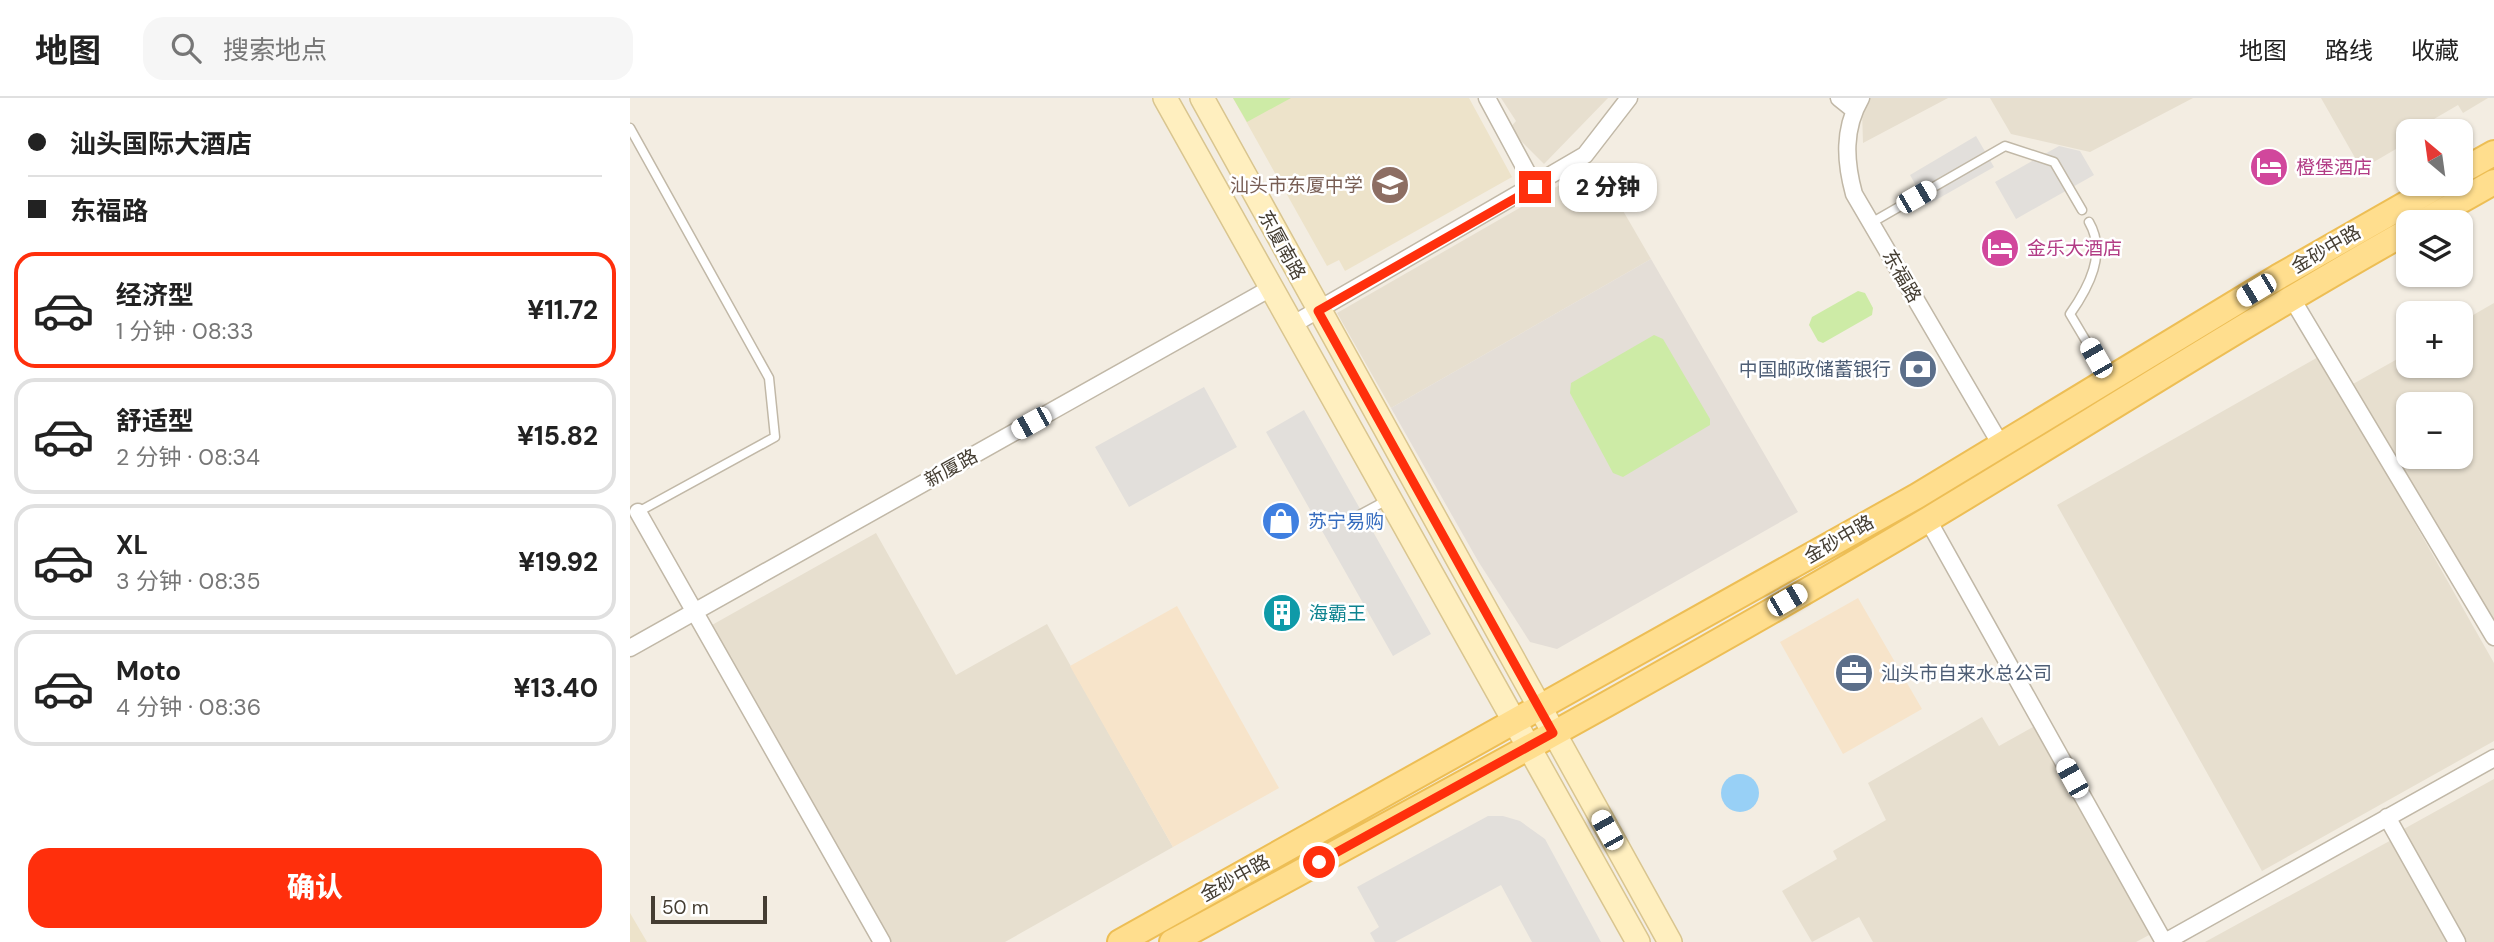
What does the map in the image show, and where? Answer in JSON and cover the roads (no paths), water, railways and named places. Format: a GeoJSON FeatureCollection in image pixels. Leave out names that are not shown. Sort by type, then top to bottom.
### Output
{"type":"FeatureCollection","features":[{"type":"Feature","properties":{"kind":"main road"},"geometry":{"type":"LineString","coordinates":[[2473,165],[2494,153]]}},
{"type":"Feature","properties":{"kind":"main road"},"geometry":{"type":"LineString","coordinates":[[2444,210],[2494,182]]}},
{"type":"Feature","properties":{"kind":"main road","name":"金砂中路"},"geometry":{"type":"LineString","coordinates":[[1120,942],[1515,724],[2001,445],[2277,277],[2420,196]]}},
{"type":"Feature","properties":{"kind":"main road","name":"金砂中路"},"geometry":{"type":"LineString","coordinates":[[1172,942],[1527,748],[1928,520],[2291,296],[2396,238]]}},
{"type":"Feature","properties":{"kind":"street"},"geometry":{"type":"LineString","coordinates":[[1165,98],[1638,942]]}},
{"type":"Feature","properties":{"kind":"street","name":"东厦南路"},"geometry":{"type":"LineString","coordinates":[[1202,98],[1670,942]]}},
{"type":"Feature","properties":{"kind":"street"},"geometry":{"type":"LineString","coordinates":[[1487,98],[1535,187]]}},
{"type":"Feature","properties":{"kind":"street"},"geometry":{"type":"LineString","coordinates":[[1292,325],[1535,187],[1585,155],[1629,98]]}},
{"type":"Feature","properties":{"kind":"street"},"geometry":{"type":"LineString","coordinates":[[1839,98],[1858,104]]}},
{"type":"Feature","properties":{"kind":"street","name":"东福路"},"geometry":{"type":"LineString","coordinates":[[1858,104],[1847,137],[1846,166],[1854,194],[2001,445]]}},
{"type":"Feature","properties":{"kind":"street","name":"新厦路"},"geometry":{"type":"LineString","coordinates":[[630,648],[1271,288]]}},
{"type":"Feature","properties":{"kind":"street"},"geometry":{"type":"LineString","coordinates":[[2291,296],[2494,637]]}},
{"type":"Feature","properties":{"kind":"street"},"geometry":{"type":"LineString","coordinates":[[638,512],[882,942]]}},
{"type":"Feature","properties":{"kind":"street"},"geometry":{"type":"LineString","coordinates":[[1928,520],[2164,942],[2494,758]]}},
{"type":"Feature","properties":{"kind":"street"},"geometry":{"type":"LineString","coordinates":[[2388,817],[2457,942]]}},
{"type":"Feature","properties":{"kind":"lane"},"geometry":{"type":"LineString","coordinates":[[630,128],[769,378],[775,437],[638,512]]}},
{"type":"Feature","properties":{"kind":"lane"},"geometry":{"type":"LineString","coordinates":[[1871,223],[2005,146],[2054,162],[2082,210]]}},
{"type":"Feature","properties":{"kind":"lane"},"geometry":{"type":"LineString","coordinates":[[2089,222],[2096,236],[2097,255],[2086,291],[2070,314],[2109,380]]}},
{"type":"Feature","properties":{"kind":"lane"},"geometry":{"type":"LineString","coordinates":[[1352,519],[1389,499]]}},
{"type":"Feature","properties":{"kind":"water"},"geometry":{"type":"Polygon","coordinates":[[[1740,774],[1754,779],[1759,793],[1754,807],[1740,812],[1726,807],[1721,793],[1726,779],[1740,774]]]}},
{"type":"Feature","properties":{"kind":"place","name":"橙堡酒店"},"geometry":{"type":"Point","coordinates":[2269,167]}},
{"type":"Feature","properties":{"kind":"place","name":"汕头市东厦中学"},"geometry":{"type":"Point","coordinates":[1390,185]}},
{"type":"Feature","properties":{"kind":"place","name":"金乐大酒店"},"geometry":{"type":"Point","coordinates":[2000,248]}},
{"type":"Feature","properties":{"kind":"place","name":"中国邮政储蓄银行"},"geometry":{"type":"Point","coordinates":[1918,369]}},
{"type":"Feature","properties":{"kind":"place","name":"苏宁易购"},"geometry":{"type":"Point","coordinates":[1281,521]}},
{"type":"Feature","properties":{"kind":"place","name":"海霸王"},"geometry":{"type":"Point","coordinates":[1282,613]}},
{"type":"Feature","properties":{"kind":"place","name":"汕头市自来水总公司"},"geometry":{"type":"Point","coordinates":[1854,673]}}]}
